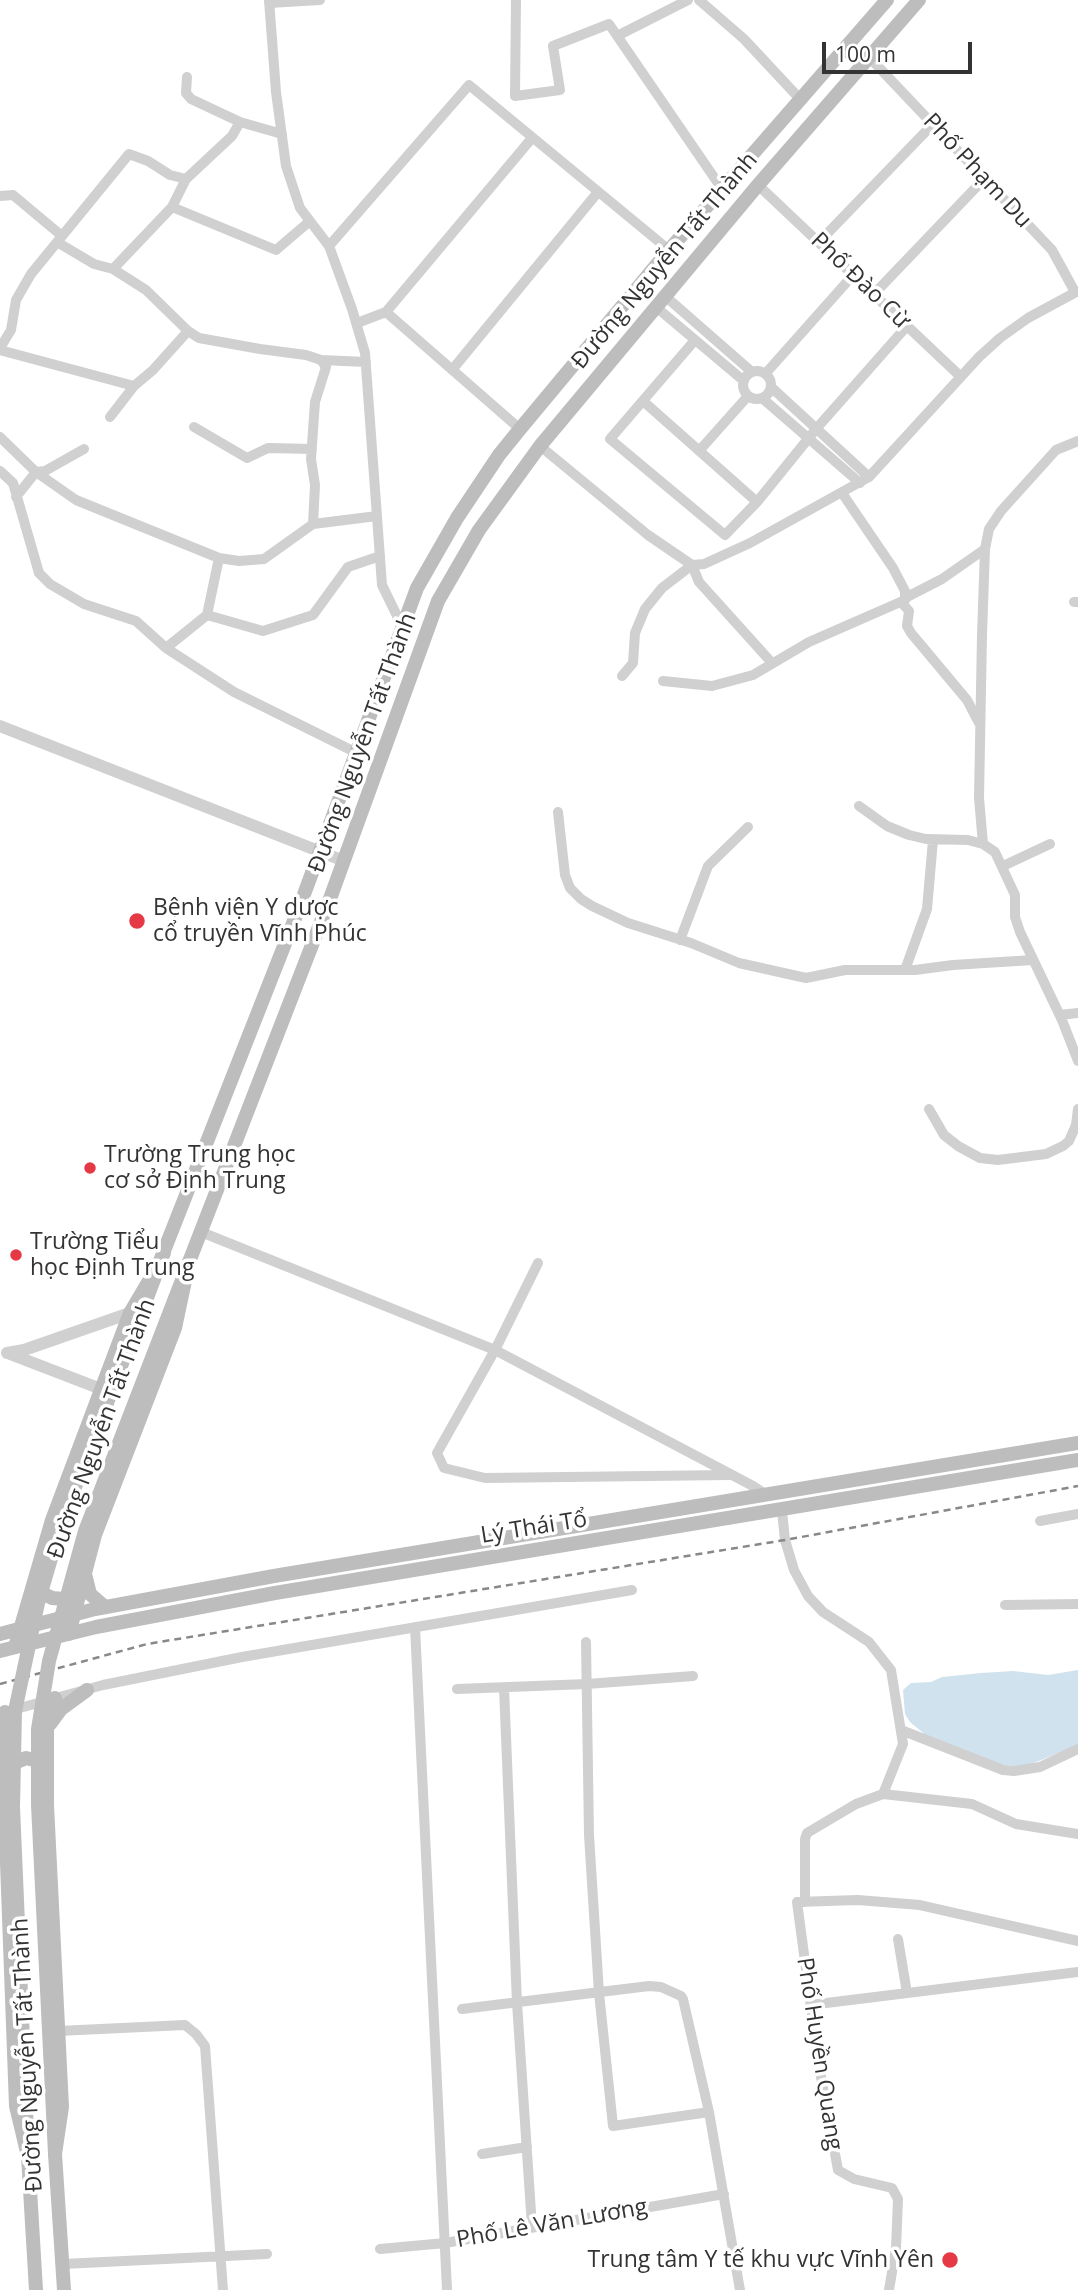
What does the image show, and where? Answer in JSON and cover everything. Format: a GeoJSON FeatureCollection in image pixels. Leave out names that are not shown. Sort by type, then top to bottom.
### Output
{"type":"FeatureCollection","features":[{"type":"Feature","properties":{"kind":"main road","name":"Đường Nguyễn Tất Thành"},"geometry":{"type":"LineString","coordinates":[[36,2290],[13,1807],[15,1711],[38,1603],[61,1524],[320,851],[417,588],[457,518],[499,455],[722,189],[887,0]]}},
{"type":"Feature","properties":{"kind":"main road","name":"Đường Nguyễn Tất Thành"},"geometry":{"type":"LineString","coordinates":[[64,2290],[38,1805],[38,1729],[67,1589],[85,1531],[297,986],[438,601],[479,530],[540,446],[758,185],[919,0]]}},
{"type":"Feature","properties":{"kind":"main road"},"geometry":{"type":"LineString","coordinates":[[641,284],[660,301]]}},
{"type":"Feature","properties":{"kind":"main road"},"geometry":{"type":"LineString","coordinates":[[402,626],[422,643]]}},
{"type":"Feature","properties":{"kind":"main road"},"geometry":{"type":"LineString","coordinates":[[272,975],[297,986]]}},
{"type":"Feature","properties":{"kind":"main road"},"geometry":{"type":"LineString","coordinates":[[15,1647],[52,1520],[101,1389],[130,1313],[164,1253]]}},
{"type":"Feature","properties":{"kind":"main road"},"geometry":{"type":"LineString","coordinates":[[69,1634],[95,1535],[175,1328],[189,1262]]}},
{"type":"Feature","properties":{"kind":"main road","name":"Lý Thái Tổ"},"geometry":{"type":"LineString","coordinates":[[0,1632],[105,1608],[274,1576],[845,1484],[1078,1443]]}},
{"type":"Feature","properties":{"kind":"main road","name":"Lý Thái Tổ"},"geometry":{"type":"LineString","coordinates":[[0,1651],[69,1634],[275,1593],[1078,1460]]}},
{"type":"Feature","properties":{"kind":"main road"},"geometry":{"type":"LineString","coordinates":[[845,1484],[848,1499]]}},
{"type":"Feature","properties":{"kind":"main road"},"geometry":{"type":"LineString","coordinates":[[614,1521],[617,1538]]}},
{"type":"Feature","properties":{"kind":"main road"},"geometry":{"type":"LineString","coordinates":[[85,1571],[90,1594],[105,1608]]}},
{"type":"Feature","properties":{"kind":"main road"},"geometry":{"type":"LineString","coordinates":[[34,1580],[42,1593],[52,1598],[64,1599],[78,1594]]}},
{"type":"Feature","properties":{"kind":"main road"},"geometry":{"type":"LineString","coordinates":[[0,1632],[17,1617],[28,1601]]}},
{"type":"Feature","properties":{"kind":"main road"},"geometry":{"type":"LineString","coordinates":[[47,1728],[61,1709],[87,1690]]}},
{"type":"Feature","properties":{"kind":"main road"},"geometry":{"type":"LineString","coordinates":[[55,1698],[47,1728],[47,1767],[62,2107],[55,2154]]}},
{"type":"Feature","properties":{"kind":"main road"},"geometry":{"type":"LineString","coordinates":[[2,1713],[16,2109],[28,2156]]}},
{"type":"Feature","properties":{"kind":"main road"},"geometry":{"type":"LineString","coordinates":[[5,1772],[12,1764],[26,1758],[38,1760],[47,1767]]}},
{"type":"Feature","properties":{"kind":"street"},"geometry":{"type":"LineString","coordinates":[[320,0],[269,1],[276,92],[286,166],[300,208],[329,246],[357,323],[366,362],[382,584],[402,626]]}},
{"type":"Feature","properties":{"kind":"street"},"geometry":{"type":"LineString","coordinates":[[516,0],[515,96],[560,90],[553,46],[608,24],[722,189]]}},
{"type":"Feature","properties":{"kind":"street"},"geometry":{"type":"LineString","coordinates":[[617,36],[688,0]]}},
{"type":"Feature","properties":{"kind":"street"},"geometry":{"type":"LineString","coordinates":[[699,0],[744,39],[800,99]]}},
{"type":"Feature","properties":{"kind":"street","name":"Phố Phạm Du"},"geometry":{"type":"LineString","coordinates":[[869,57],[1052,250],[1077,291]]}},
{"type":"Feature","properties":{"kind":"street"},"geometry":{"type":"LineString","coordinates":[[187,77],[186,93],[191,99],[240,122],[282,134]]}},
{"type":"Feature","properties":{"kind":"street"},"geometry":{"type":"LineString","coordinates":[[329,246],[469,85],[670,250]]}},
{"type":"Feature","properties":{"kind":"street"},"geometry":{"type":"LineString","coordinates":[[113,269],[172,207],[186,178],[232,136],[240,122]]}},
{"type":"Feature","properties":{"kind":"street"},"geometry":{"type":"LineString","coordinates":[[820,241],[933,124]]}},
{"type":"Feature","properties":{"kind":"street"},"geometry":{"type":"LineString","coordinates":[[357,323],[386,313],[531,138]]}},
{"type":"Feature","properties":{"kind":"street"},"geometry":{"type":"LineString","coordinates":[[134,386],[0,349],[10,330],[16,300],[31,274],[129,154],[148,161],[170,175],[186,178]]}},
{"type":"Feature","properties":{"kind":"street"},"geometry":{"type":"LineString","coordinates":[[874,294],[985,179]]}},
{"type":"Feature","properties":{"kind":"street","name":"Phố Đào Cừ"},"geometry":{"type":"LineString","coordinates":[[758,185],[961,377]]}},
{"type":"Feature","properties":{"kind":"street"},"geometry":{"type":"LineString","coordinates":[[452,370],[598,192]]}},
{"type":"Feature","properties":{"kind":"street"},"geometry":{"type":"LineString","coordinates":[[0,196],[13,195],[60,239],[94,264],[113,269],[146,290],[188,331],[199,338],[306,355],[320,360],[366,362]]}},
{"type":"Feature","properties":{"kind":"street"},"geometry":{"type":"LineString","coordinates":[[172,207],[276,250],[310,221]]}},
{"type":"Feature","properties":{"kind":"street"},"geometry":{"type":"LineString","coordinates":[[766,373],[854,274]]}},
{"type":"Feature","properties":{"kind":"street"},"geometry":{"type":"LineString","coordinates":[[622,676],[633,663],[635,632],[645,610],[662,588],[692,565],[704,564],[750,543],[864,480],[1000,338],[1028,318],[1077,291]]}},
{"type":"Feature","properties":{"kind":"street"},"geometry":{"type":"LineString","coordinates":[[660,301],[695,340],[744,381]]}},
{"type":"Feature","properties":{"kind":"street"},"geometry":{"type":"LineString","coordinates":[[660,301],[752,372]]}},
{"type":"Feature","properties":{"kind":"street"},"geometry":{"type":"LineString","coordinates":[[386,313],[520,429]]}},
{"type":"Feature","properties":{"kind":"street"},"geometry":{"type":"LineString","coordinates":[[695,340],[610,439],[725,535],[757,502],[816,429],[907,326]]}},
{"type":"Feature","properties":{"kind":"street"},"geometry":{"type":"LineString","coordinates":[[110,417],[134,386],[153,370],[188,331]]}},
{"type":"Feature","properties":{"kind":"street"},"geometry":{"type":"LineString","coordinates":[[313,524],[312,449],[315,402],[326,367],[320,360]]}},
{"type":"Feature","properties":{"kind":"street"},"geometry":{"type":"LineString","coordinates":[[752,372],[766,373],[771,387],[768,395],[757,399],[748,396],[743,388],[744,381],[752,372]]}},
{"type":"Feature","properties":{"kind":"street"},"geometry":{"type":"LineString","coordinates":[[771,387],[816,429],[864,480]]}},
{"type":"Feature","properties":{"kind":"street"},"geometry":{"type":"LineString","coordinates":[[699,451],[748,396]]}},
{"type":"Feature","properties":{"kind":"street"},"geometry":{"type":"LineString","coordinates":[[762,398],[809,439],[864,480]]}},
{"type":"Feature","properties":{"kind":"street"},"geometry":{"type":"LineString","coordinates":[[643,401],[757,502]]}},
{"type":"Feature","properties":{"kind":"street"},"geometry":{"type":"LineString","coordinates":[[194,427],[247,458],[268,448],[312,449]]}},
{"type":"Feature","properties":{"kind":"street"},"geometry":{"type":"LineString","coordinates":[[0,437],[36,472],[76,500],[219,558],[239,561],[264,559],[313,524],[377,516]]}},
{"type":"Feature","properties":{"kind":"street"},"geometry":{"type":"LineString","coordinates":[[983,844],[979,798],[980,726],[985,549],[989,529],[1001,511],[1056,450],[1078,441]]}},
{"type":"Feature","properties":{"kind":"street"},"geometry":{"type":"LineString","coordinates":[[540,446],[648,535],[692,565],[699,582],[772,663]]}},
{"type":"Feature","properties":{"kind":"street"},"geometry":{"type":"LineString","coordinates":[[16,497],[36,472],[45,471],[84,449]]}},
{"type":"Feature","properties":{"kind":"street"},"geometry":{"type":"LineString","coordinates":[[0,471],[13,483],[39,573],[50,584],[84,604],[136,621],[166,648],[234,692],[357,753]]}},
{"type":"Feature","properties":{"kind":"street"},"geometry":{"type":"LineString","coordinates":[[842,493],[893,568],[909,611],[907,626],[911,633],[967,701],[980,726]]}},
{"type":"Feature","properties":{"kind":"street"},"geometry":{"type":"LineString","coordinates":[[663,681],[712,686],[753,675],[809,642],[904,600],[942,579],[985,549]]}},
{"type":"Feature","properties":{"kind":"street"},"geometry":{"type":"LineString","coordinates":[[207,615],[262,631],[313,615],[348,567],[380,556]]}},
{"type":"Feature","properties":{"kind":"street"},"geometry":{"type":"LineString","coordinates":[[166,648],[207,615],[219,558]]}},
{"type":"Feature","properties":{"kind":"street"},"geometry":{"type":"LineString","coordinates":[[0,726],[344,861]]}},
{"type":"Feature","properties":{"kind":"street"},"geometry":{"type":"LineString","coordinates":[[859,806],[887,826],[909,835],[933,840],[968,841],[983,844],[995,852],[1015,895],[1015,917],[1032,960],[1060,1015],[1078,1059]]}},
{"type":"Feature","properties":{"kind":"street"},"geometry":{"type":"LineString","coordinates":[[558,812],[562,860],[570,888],[592,906],[628,923],[739,963],[806,978],[845,970],[905,970],[1032,960]]}},
{"type":"Feature","properties":{"kind":"street"},"geometry":{"type":"LineString","coordinates":[[680,940],[708,866],[748,827]]}},
{"type":"Feature","properties":{"kind":"street"},"geometry":{"type":"LineString","coordinates":[[905,970],[927,909],[933,840]]}},
{"type":"Feature","properties":{"kind":"street"},"geometry":{"type":"LineString","coordinates":[[1003,866],[1050,844]]}},
{"type":"Feature","properties":{"kind":"street"},"geometry":{"type":"LineString","coordinates":[[1060,1015],[1078,1013]]}},
{"type":"Feature","properties":{"kind":"street"},"geometry":{"type":"LineString","coordinates":[[929,1109],[944,1135],[958,1146],[980,1158],[998,1160],[1046,1154],[1063,1146],[1069,1141],[1076,1125],[1078,1109]]}},
{"type":"Feature","properties":{"kind":"street"},"geometry":{"type":"LineString","coordinates":[[201,1232],[495,1349],[768,1496]]}},
{"type":"Feature","properties":{"kind":"street"},"geometry":{"type":"LineString","coordinates":[[538,1263],[495,1349],[437,1453],[444,1468],[485,1478],[733,1475]]}},
{"type":"Feature","properties":{"kind":"street"},"geometry":{"type":"LineString","coordinates":[[3,1351],[49,1342],[130,1313]]}},
{"type":"Feature","properties":{"kind":"street"},"geometry":{"type":"LineString","coordinates":[[3,1351],[101,1389]]}},
{"type":"Feature","properties":{"kind":"street"},"geometry":{"type":"LineString","coordinates":[[782,1511],[785,1540],[794,1570],[808,1596],[823,1612],[869,1642],[891,1670],[903,1744],[883,1794],[972,1804],[1016,1824],[1078,1834]]}},
{"type":"Feature","properties":{"kind":"street"},"geometry":{"type":"LineString","coordinates":[[1040,1521],[1078,1514]]}},
{"type":"Feature","properties":{"kind":"street"},"geometry":{"type":"LineString","coordinates":[[2,1713],[87,1690],[242,1657],[632,1590]]}},
{"type":"Feature","properties":{"kind":"street"},"geometry":{"type":"LineString","coordinates":[[1005,1605],[1078,1604]]}},
{"type":"Feature","properties":{"kind":"street"},"geometry":{"type":"LineString","coordinates":[[415,1628],[447,2290]]}},
{"type":"Feature","properties":{"kind":"street"},"geometry":{"type":"LineString","coordinates":[[586,1642],[589,1835],[613,2126],[709,2112]]}},
{"type":"Feature","properties":{"kind":"street"},"geometry":{"type":"LineString","coordinates":[[457,1689],[587,1684],[693,1676]]}},
{"type":"Feature","properties":{"kind":"street"},"geometry":{"type":"LineString","coordinates":[[504,1688],[517,2003],[532,2227]]}},
{"type":"Feature","properties":{"kind":"street"},"geometry":{"type":"LineString","coordinates":[[901,1730],[1003,1770],[1040,1767],[1078,1749]]}},
{"type":"Feature","properties":{"kind":"street","name":"Phố Huyền Quang"},"geometry":{"type":"LineString","coordinates":[[883,1794],[856,1804],[807,1833],[801,1902],[810,2005],[832,2148],[838,2170],[854,2179],[892,2189],[898,2199],[896,2248],[889,2290]]}},
{"type":"Feature","properties":{"kind":"street"},"geometry":{"type":"LineString","coordinates":[[801,1902],[858,1900],[920,1905],[1078,1941]]}},
{"type":"Feature","properties":{"kind":"street"},"geometry":{"type":"LineString","coordinates":[[898,1939],[907,1993]]}},
{"type":"Feature","properties":{"kind":"street"},"geometry":{"type":"LineString","coordinates":[[810,2005],[1078,1972]]}},
{"type":"Feature","properties":{"kind":"street"},"geometry":{"type":"LineString","coordinates":[[462,2009],[649,1986],[661,1987],[681,1996],[709,2112],[740,2290]]}},
{"type":"Feature","properties":{"kind":"street"},"geometry":{"type":"LineString","coordinates":[[58,2031],[185,2025],[205,2046],[223,2290]]}},
{"type":"Feature","properties":{"kind":"street"},"geometry":{"type":"LineString","coordinates":[[482,2154],[527,2147]]}},
{"type":"Feature","properties":{"kind":"street","name":"Phố Lê Văn Lương"},"geometry":{"type":"LineString","coordinates":[[380,2249],[445,2243],[724,2194]]}},
{"type":"Feature","properties":{"kind":"street"},"geometry":{"type":"LineString","coordinates":[[63,2264],[267,2254]]}},
{"type":"Feature","properties":{"kind":"water"},"geometry":{"type":"Polygon","coordinates":[[[1078,1670],[1078,1745],[1024,1767],[1003,1765],[928,1737],[910,1722],[905,1714],[903,1690],[911,1683],[981,1673],[1013,1671],[1048,1675],[1078,1670]]]}},
{"type":"Feature","properties":{"kind":"railway"},"geometry":{"type":"LineString","coordinates":[[0,1684],[147,1644],[785,1540],[1078,1486]]}},
{"type":"Feature","properties":{"kind":"place","name":"Bệnh viện Y dược cổ truyền Vĩnh Phúc"},"geometry":{"type":"Point","coordinates":[137,921]}},
{"type":"Feature","properties":{"kind":"place","name":"Trường Trung học cơ sở Định Trung"},"geometry":{"type":"Point","coordinates":[90,1168]}},
{"type":"Feature","properties":{"kind":"place","name":"Trường Tiểu học Định Trung"},"geometry":{"type":"Point","coordinates":[16,1255]}},
{"type":"Feature","properties":{"kind":"place","name":"Trung tâm Y tế khu vực Vĩnh Yên"},"geometry":{"type":"Point","coordinates":[950,2260]}}]}
